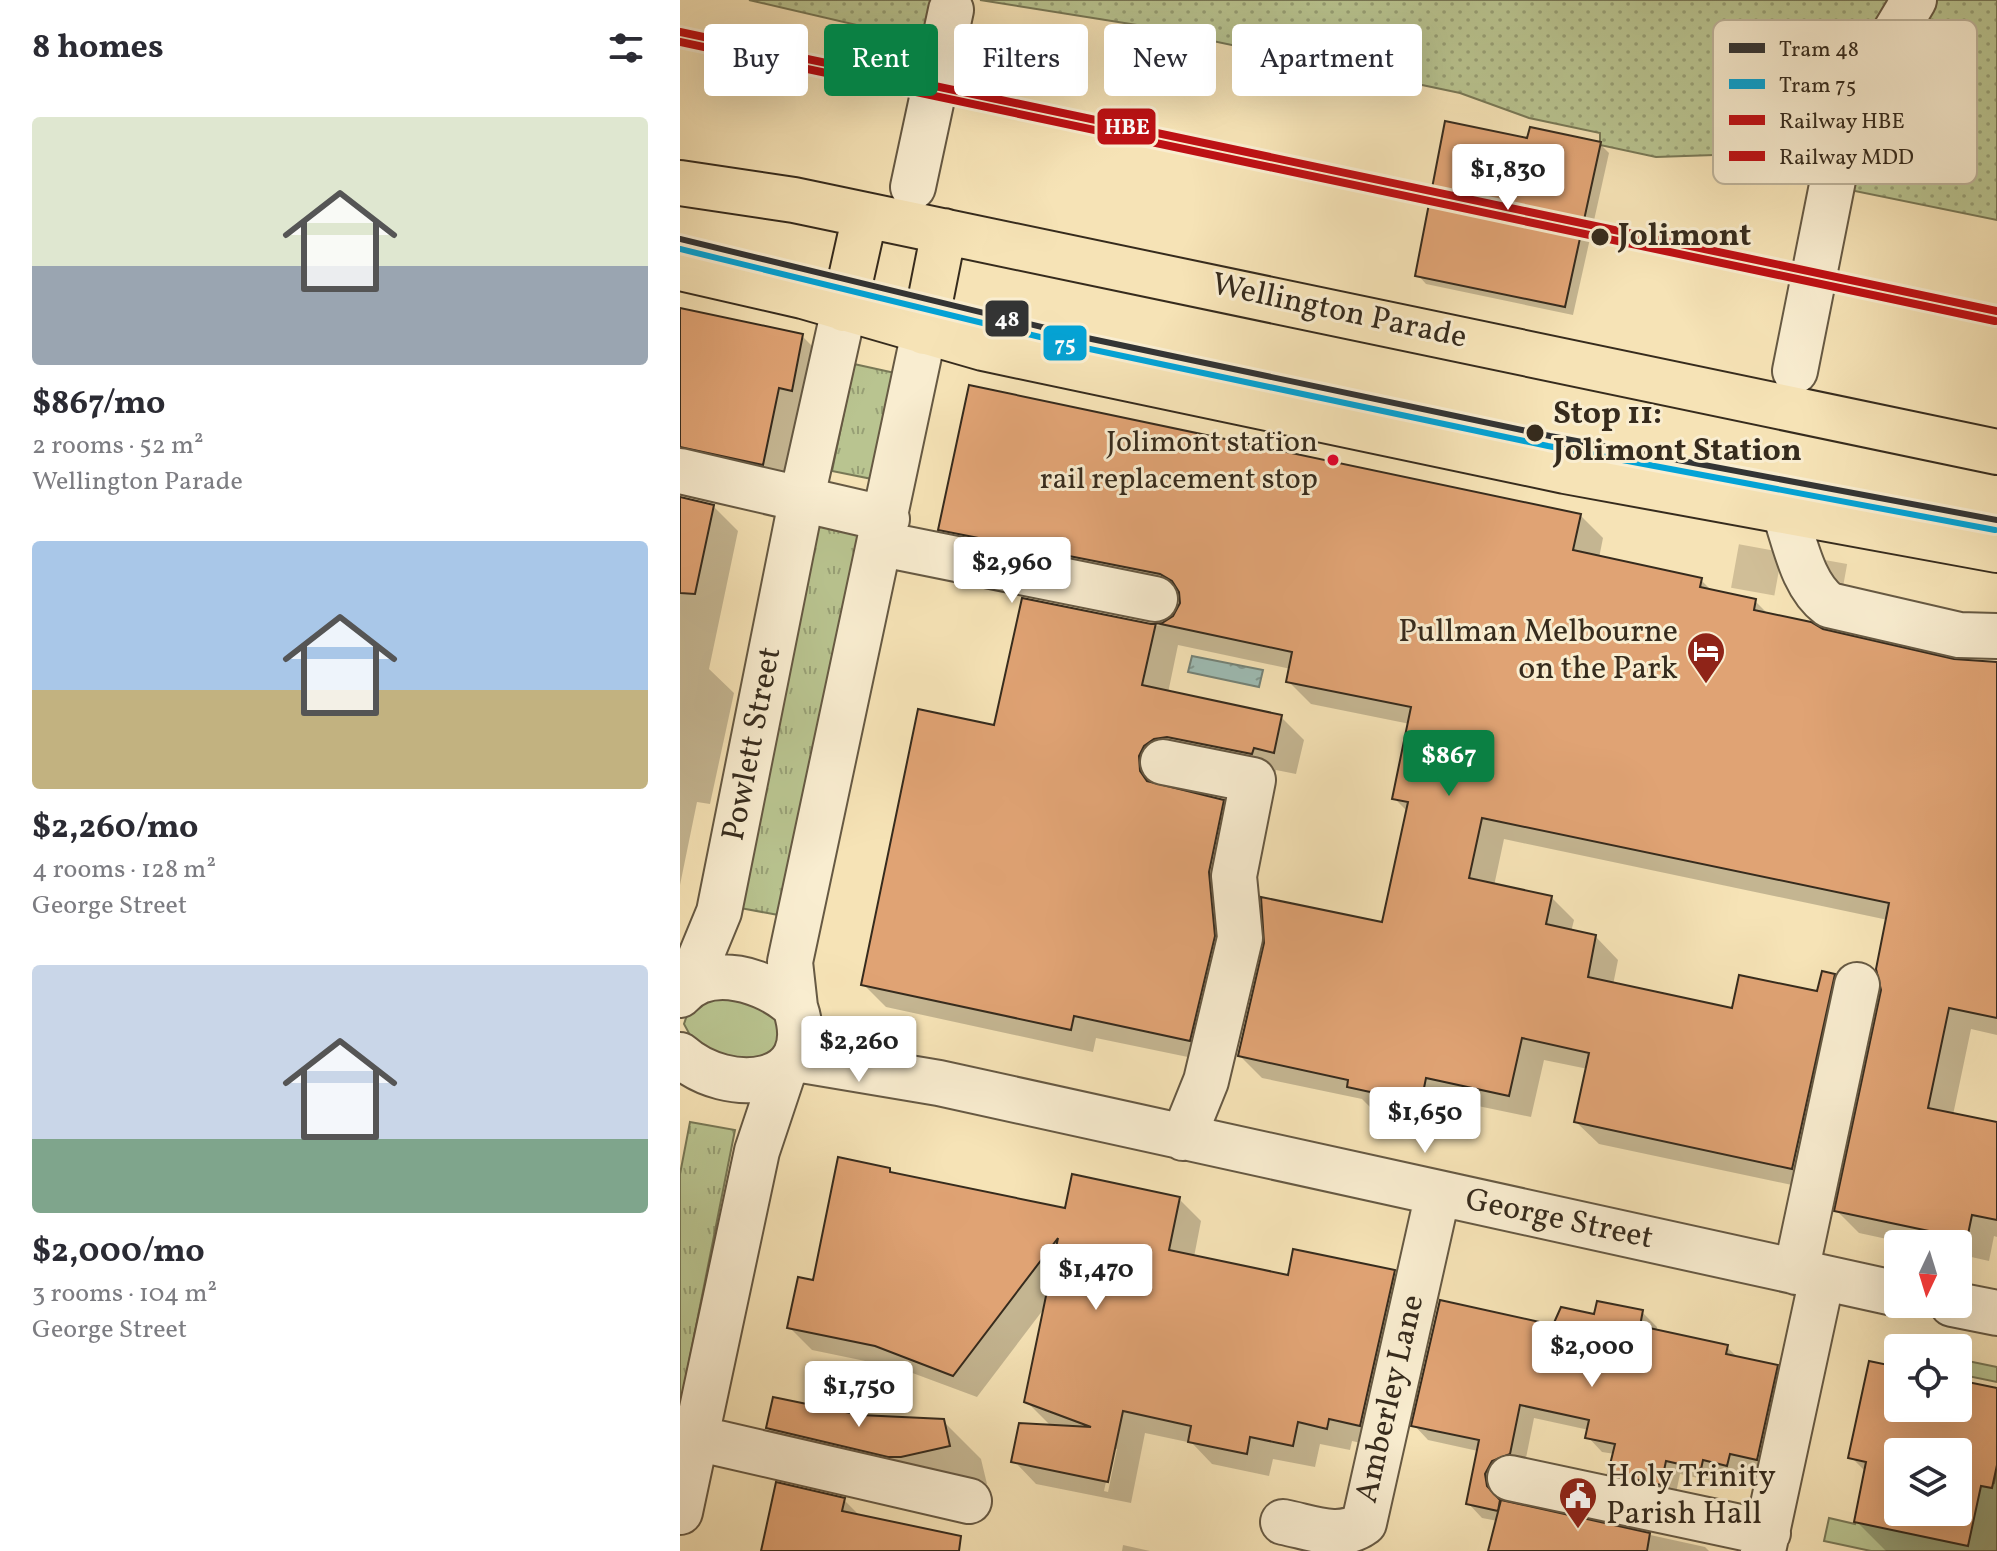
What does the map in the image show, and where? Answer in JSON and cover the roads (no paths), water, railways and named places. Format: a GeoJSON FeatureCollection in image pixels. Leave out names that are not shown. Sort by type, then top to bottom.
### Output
{"type":"FeatureCollection","features":[{"type":"Feature","properties":{"kind":"main road","name":"Wellington Parade"},"geometry":{"type":"LineString","coordinates":[[680,183],[755,192],[1360,316],[1997,452]]}},
{"type":"Feature","properties":{"kind":"main road","name":"Powlett Street"},"geometry":{"type":"LineString","coordinates":[[844,309],[865,215]]}},
{"type":"Feature","properties":{"kind":"main road"},"geometry":{"type":"LineString","coordinates":[[924,332],[944,231]]}},
{"type":"Feature","properties":{"kind":"main road"},"geometry":{"type":"LineString","coordinates":[[680,268],[983,348],[1565,471],[1783,508],[1997,550]]}},
{"type":"Feature","properties":{"kind":"street"},"geometry":{"type":"LineString","coordinates":[[1902,20],[1914,0]]}},
{"type":"Feature","properties":{"kind":"street"},"geometry":{"type":"LineString","coordinates":[[915,177],[951,10]]}},
{"type":"Feature","properties":{"kind":"street"},"geometry":{"type":"LineString","coordinates":[[1795,371],[1832,184]]}},
{"type":"Feature","properties":{"kind":"street","name":"Powlett Street"},"geometry":{"type":"LineString","coordinates":[[684,990],[719,912],[802,497],[844,309]]}},
{"type":"Feature","properties":{"kind":"street"},"geometry":{"type":"LineString","coordinates":[[680,1512],[757,1151],[794,1041],[790,962],[884,532],[924,332]]}},
{"type":"Feature","properties":{"kind":"street"},"geometry":{"type":"LineString","coordinates":[[680,471],[802,497],[884,532],[1155,599]]}},
{"type":"Feature","properties":{"kind":"street"},"geometry":{"type":"LineString","coordinates":[[1783,508],[1805,571],[1816,592],[1829,605],[1959,635],[1997,636]]}},
{"type":"Feature","properties":{"kind":"street"},"geometry":{"type":"LineString","coordinates":[[1856,588],[1997,618]]}},
{"type":"Feature","properties":{"kind":"street"},"geometry":{"type":"LineString","coordinates":[[1163,762],[1253,780],[1234,876],[1240,938],[1206,1081],[1183,1138]]}},
{"type":"Feature","properties":{"kind":"street"},"geometry":{"type":"LineString","coordinates":[[684,990],[701,980],[731,978],[776,991],[794,1041]]}},
{"type":"Feature","properties":{"kind":"street"},"geometry":{"type":"LineString","coordinates":[[1510,1478],[1765,1542],[1857,985]]}},
{"type":"Feature","properties":{"kind":"street","name":"George Street"},"geometry":{"type":"LineString","coordinates":[[794,1041],[837,1036],[939,1083],[1884,1291]]}},
{"type":"Feature","properties":{"kind":"street"},"geometry":{"type":"LineString","coordinates":[[680,1055],[726,1076],[756,1079],[794,1041]]}},
{"type":"Feature","properties":{"kind":"street","name":"Amberley Lane"},"geometry":{"type":"LineString","coordinates":[[1283,1522],[1339,1533],[1352,1532],[1364,1523],[1438,1193]]}},
{"type":"Feature","properties":{"kind":"street"},"geometry":{"type":"LineString","coordinates":[[1972,1308],[1997,1313]]}},
{"type":"Feature","properties":{"kind":"street"},"geometry":{"type":"LineString","coordinates":[[696,1438],[969,1501]]}},
{"type":"Feature","properties":{"kind":"water"},"geometry":{"type":"Polygon","coordinates":[[[1192,656],[1263,670],[1259,687],[1188,672],[1192,656]]]}},
{"type":"Feature","properties":{"kind":"tunnel"},"geometry":{"type":"LineString","coordinates":[[1735,566],[1856,588]]}},
{"type":"Feature","properties":{"kind":"tram line","name":"48"},"geometry":{"type":"LineString","coordinates":[[680,239],[1087,338],[1550,436],[1997,520]]}},
{"type":"Feature","properties":{"kind":"tram line","name":"75"},"geometry":{"type":"LineString","coordinates":[[680,249],[1085,348],[1548,446],[1995,530]]}},
{"type":"Feature","properties":{"kind":"rail line","name":"HBE"},"geometry":{"type":"LineString","coordinates":[[680,32],[1997,311]]}},
{"type":"Feature","properties":{"kind":"rail line","name":"MDD"},"geometry":{"type":"LineString","coordinates":[[680,42],[1995,321]]}},
{"type":"Feature","properties":{"kind":"place","name":"Jolimont"},"geometry":{"type":"Point","coordinates":[1600,237]}},
{"type":"Feature","properties":{"kind":"place","name":"Stop 11: Jolimont Station"},"geometry":{"type":"Point","coordinates":[1535,433]}},
{"type":"Feature","properties":{"kind":"place","name":"Jolimont station rail replacement stop"},"geometry":{"type":"Point","coordinates":[1333,460]}},
{"type":"Feature","properties":{"kind":"place","name":"Pullman Melbourne on the Park"},"geometry":{"type":"Point","coordinates":[1706,685]}},
{"type":"Feature","properties":{"kind":"place","name":"Holy Trinity Parish Hall"},"geometry":{"type":"Point","coordinates":[1578,1530]}}]}
